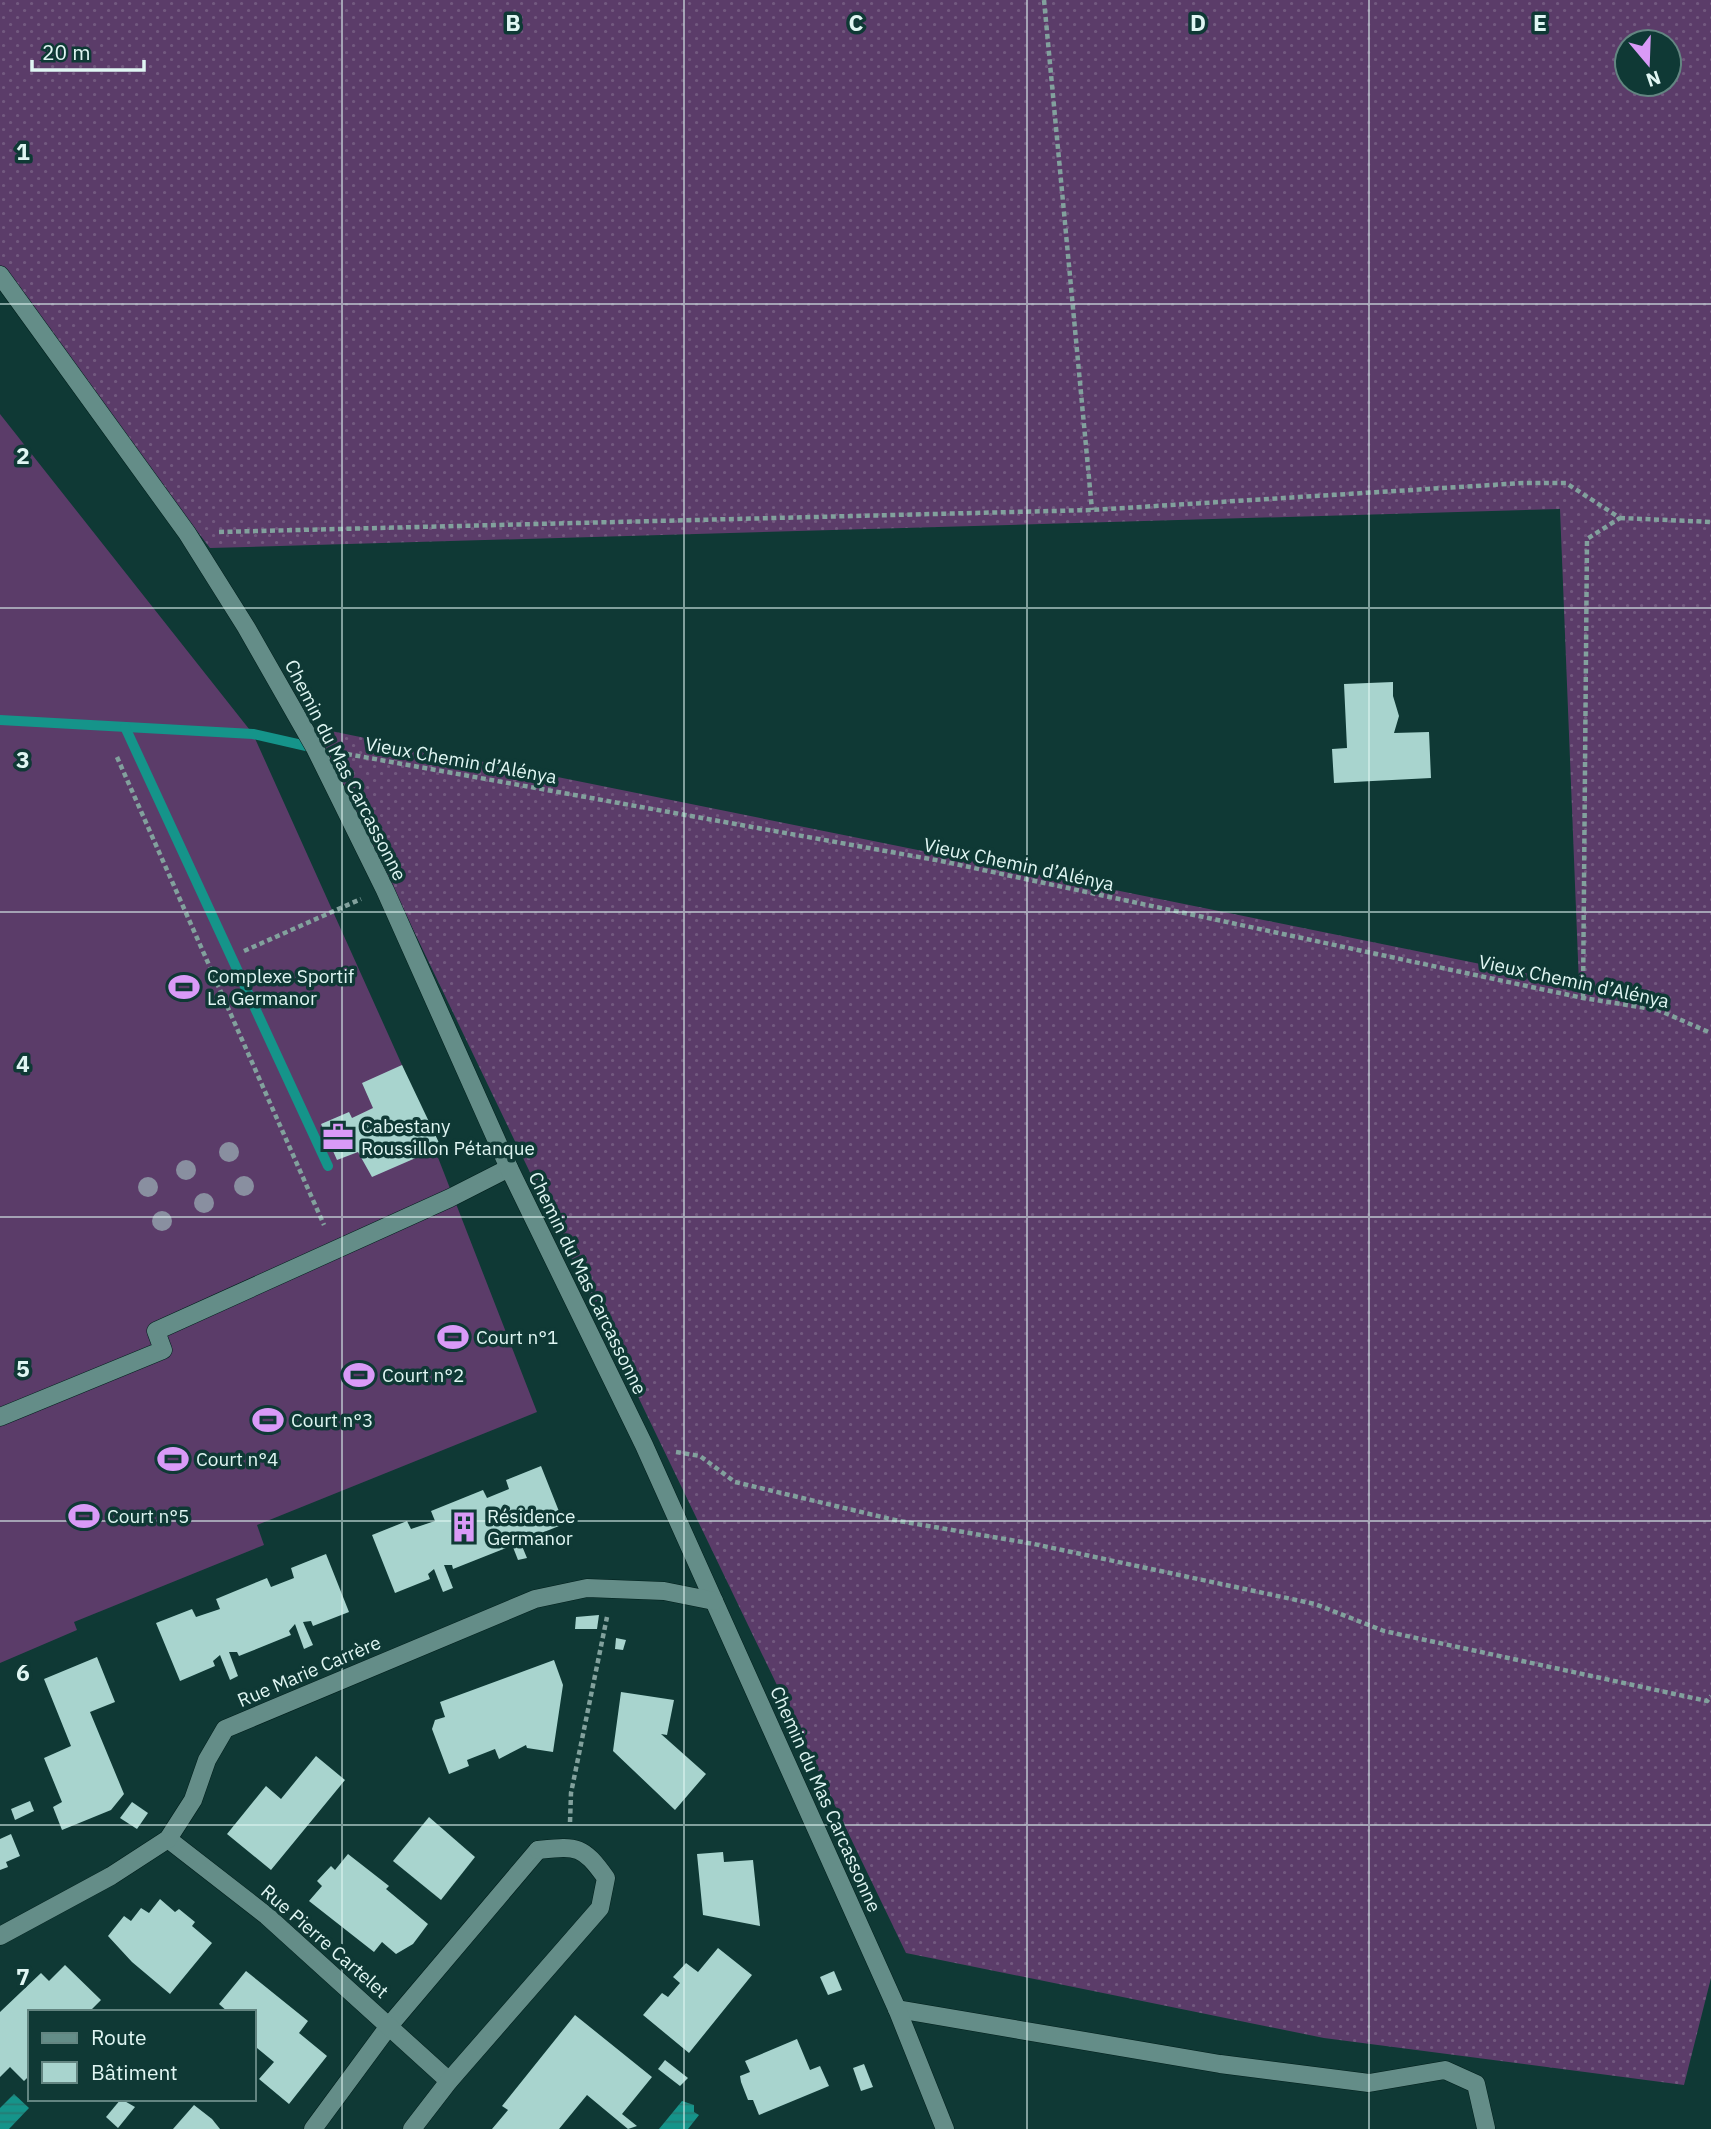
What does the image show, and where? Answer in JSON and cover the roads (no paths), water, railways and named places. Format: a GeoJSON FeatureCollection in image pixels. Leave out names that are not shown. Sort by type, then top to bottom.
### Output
{"type":"FeatureCollection","features":[{"type":"Feature","properties":{"kind":"street","name":"Chemin du Mas Carcassonne"},"geometry":{"type":"LineString","coordinates":[[0,275],[187,533],[246,627],[315,748],[385,890],[509,1168],[644,1446],[897,2008],[945,2129]]}},
{"type":"Feature","properties":{"kind":"street"},"geometry":{"type":"LineString","coordinates":[[0,1417],[163,1350],[156,1331],[337,1250],[509,1168]]}},
{"type":"Feature","properties":{"kind":"street","name":"Rue Marie Carrère"},"geometry":{"type":"LineString","coordinates":[[0,1936],[111,1876],[169,1839],[193,1800],[208,1760],[225,1729],[535,1599],[587,1588],[664,1591],[714,1601]]}},
{"type":"Feature","properties":{"kind":"street","name":"Rue Pierre Cartelet"},"geometry":{"type":"LineString","coordinates":[[169,1839],[267,1916],[449,2081]]}},
{"type":"Feature","properties":{"kind":"street"},"geometry":{"type":"LineString","coordinates":[[313,2129],[389,2026],[538,1850],[569,1847],[588,1854],[606,1878],[600,1908],[449,2081],[412,2129]]}},
{"type":"Feature","properties":{"kind":"street"},"geometry":{"type":"LineString","coordinates":[[897,2008],[1220,2064],[1369,2083],[1446,2070],[1476,2084],[1486,2128]]}},
{"type":"Feature","properties":{"kind":"water"},"geometry":{"type":"Polygon","coordinates":[[[14,2094],[29,2108],[9,2129],[0,2129],[0,2108],[14,2094]]]}},
{"type":"Feature","properties":{"kind":"water"},"geometry":{"type":"Polygon","coordinates":[[[682,2101],[694,2105],[694,2112],[699,2115],[688,2129],[659,2129],[682,2101]]]}},
{"type":"Feature","properties":{"kind":"waterway"},"geometry":{"type":"LineString","coordinates":[[0,720],[253,734],[315,748]]}},
{"type":"Feature","properties":{"kind":"waterway"},"geometry":{"type":"LineString","coordinates":[[125,727],[328,1166]]}},
{"type":"Feature","properties":{"kind":"place","name":"Complexe Sportif La Germanor"},"geometry":{"type":"Point","coordinates":[184,987]}},
{"type":"Feature","properties":{"kind":"place","name":"Cabestany Roussillon Pétanque"},"geometry":{"type":"Point","coordinates":[338,1137]}},
{"type":"Feature","properties":{"kind":"place","name":"Court n°1"},"geometry":{"type":"Point","coordinates":[453,1337]}},
{"type":"Feature","properties":{"kind":"place","name":"Court n°2"},"geometry":{"type":"Point","coordinates":[359,1375]}},
{"type":"Feature","properties":{"kind":"place","name":"Court n°3"},"geometry":{"type":"Point","coordinates":[268,1420]}},
{"type":"Feature","properties":{"kind":"place","name":"Court n°4"},"geometry":{"type":"Point","coordinates":[173,1459]}},
{"type":"Feature","properties":{"kind":"place","name":"Court n°5"},"geometry":{"type":"Point","coordinates":[84,1516]}},
{"type":"Feature","properties":{"kind":"place","name":"Résidence Germanor"},"geometry":{"type":"Point","coordinates":[464,1527]}}]}
